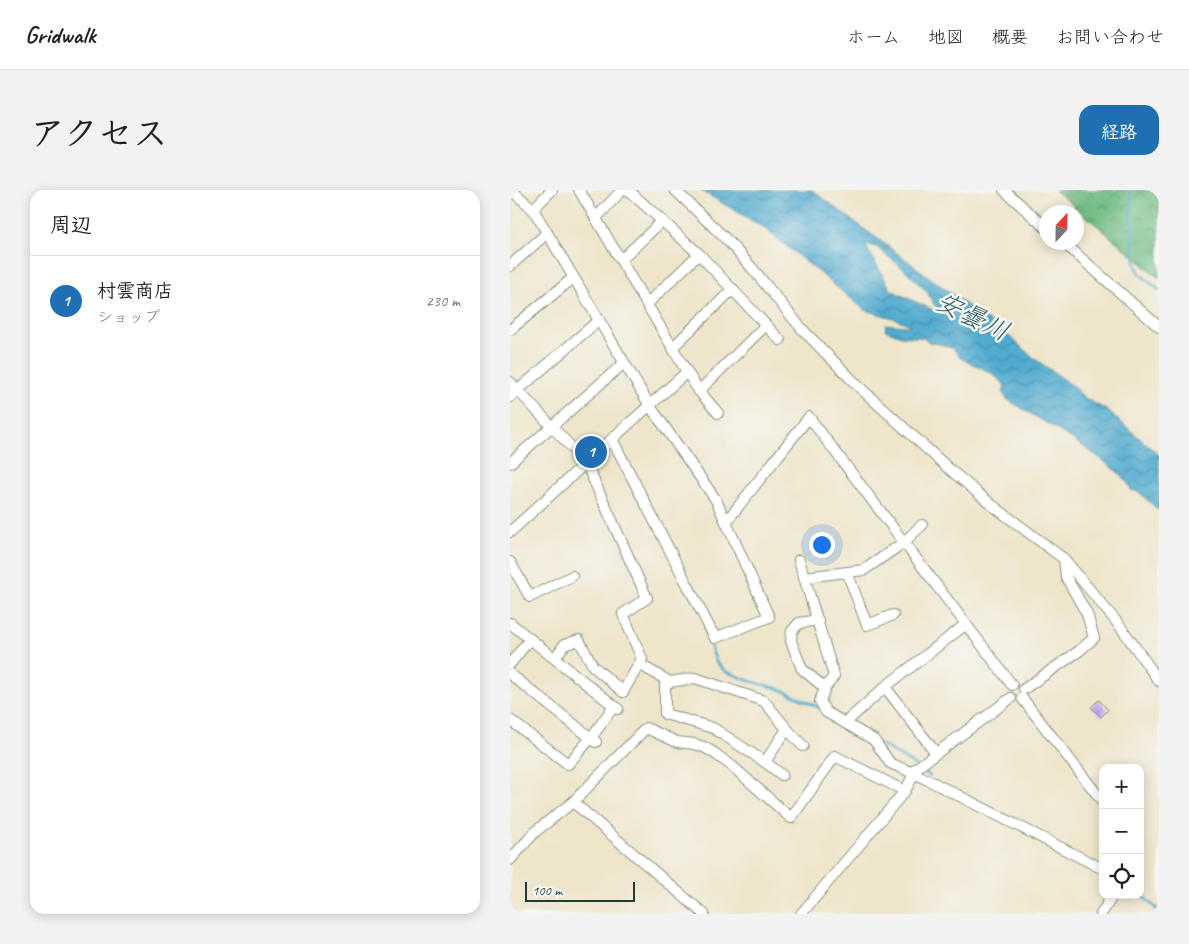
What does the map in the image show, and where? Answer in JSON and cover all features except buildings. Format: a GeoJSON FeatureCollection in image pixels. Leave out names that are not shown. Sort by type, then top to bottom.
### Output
{"type":"FeatureCollection","features":[{"type":"Feature","properties":{"kind":"street"},"geometry":{"type":"LineString","coordinates":[[511,190],[533,209],[650,406],[716,500],[769,617],[715,638],[612,439]]}},
{"type":"Feature","properties":{"kind":"street"},"geometry":{"type":"LineString","coordinates":[[533,209],[552,190]]}},
{"type":"Feature","properties":{"kind":"street"},"geometry":{"type":"LineString","coordinates":[[579,190],[622,259],[687,372],[699,391],[718,413]]}},
{"type":"Feature","properties":{"kind":"street"},"geometry":{"type":"LineString","coordinates":[[596,218],[622,190]]}},
{"type":"Feature","properties":{"kind":"street"},"geometry":{"type":"LineString","coordinates":[[628,190],[699,254],[780,340]]}},
{"type":"Feature","properties":{"kind":"street"},"geometry":{"type":"LineString","coordinates":[[675,190],[728,241],[802,329],[857,385],[984,498],[1064,559],[1120,626],[1159,681]]}},
{"type":"Feature","properties":{"kind":"street"},"geometry":{"type":"LineString","coordinates":[[1004,190],[1039,222]]}},
{"type":"Feature","properties":{"kind":"street"},"geometry":{"type":"LineString","coordinates":[[622,259],[662,221]]}},
{"type":"Feature","properties":{"kind":"street"},"geometry":{"type":"LineString","coordinates":[[510,266],[547,233]]}},
{"type":"Feature","properties":{"kind":"street"},"geometry":{"type":"LineString","coordinates":[[1072,250],[1159,328]]}},
{"type":"Feature","properties":{"kind":"street"},"geometry":{"type":"LineString","coordinates":[[647,304],[699,254]]}},
{"type":"Feature","properties":{"kind":"street"},"geometry":{"type":"LineString","coordinates":[[510,330],[573,278]]}},
{"type":"Feature","properties":{"kind":"street"},"geometry":{"type":"LineString","coordinates":[[673,347],[733,288]]}},
{"type":"Feature","properties":{"kind":"street"},"geometry":{"type":"LineString","coordinates":[[1145,315],[1159,318]]}},
{"type":"Feature","properties":{"kind":"street"},"geometry":{"type":"LineString","coordinates":[[514,393],[598,320]]}},
{"type":"Feature","properties":{"kind":"street"},"geometry":{"type":"LineString","coordinates":[[699,391],[766,325]]}},
{"type":"Feature","properties":{"kind":"street"},"geometry":{"type":"LineString","coordinates":[[510,463],[624,363]]}},
{"type":"Feature","properties":{"kind":"street"},"geometry":{"type":"LineString","coordinates":[[510,532],[687,372]]}},
{"type":"Feature","properties":{"kind":"street"},"geometry":{"type":"LineString","coordinates":[[510,382],[514,393],[551,426],[586,463],[647,598],[622,614],[642,659],[623,692],[593,666],[579,640],[564,645],[555,658]]}},
{"type":"Feature","properties":{"kind":"street"},"geometry":{"type":"LineString","coordinates":[[726,522],[809,417],[1012,685]]}},
{"type":"Feature","properties":{"kind":"street"},"geometry":{"type":"LineString","coordinates":[[804,577],[864,570],[903,543],[922,525]]}},
{"type":"Feature","properties":{"kind":"street"},"geometry":{"type":"LineString","coordinates":[[1011,698],[1018,700],[1094,638],[1087,614],[1066,577],[1064,559]]}},
{"type":"Feature","properties":{"kind":"street"},"geometry":{"type":"LineString","coordinates":[[799,560],[834,676],[825,688],[820,701],[826,712],[874,740],[890,763],[1099,867]]}},
{"type":"Feature","properties":{"kind":"street"},"geometry":{"type":"LineString","coordinates":[[510,562],[530,598],[572,576]]}},
{"type":"Feature","properties":{"kind":"street"},"geometry":{"type":"LineString","coordinates":[[847,572],[867,624],[893,615]]}},
{"type":"Feature","properties":{"kind":"street"},"geometry":{"type":"LineString","coordinates":[[818,620],[799,624],[792,631],[791,642],[802,669],[825,688]]}},
{"type":"Feature","properties":{"kind":"street"},"geometry":{"type":"LineString","coordinates":[[510,623],[617,707],[594,740],[568,764],[510,720]]}},
{"type":"Feature","properties":{"kind":"street"},"geometry":{"type":"LineString","coordinates":[[846,722],[885,687],[966,625]]}},
{"type":"Feature","properties":{"kind":"street"},"geometry":{"type":"LineString","coordinates":[[510,664],[530,639]]}},
{"type":"Feature","properties":{"kind":"street"},"geometry":{"type":"LineString","coordinates":[[639,664],[670,682],[694,678],[764,701],[804,746]]}},
{"type":"Feature","properties":{"kind":"street"},"geometry":{"type":"LineString","coordinates":[[510,674],[594,740]]}},
{"type":"Feature","properties":{"kind":"street"},"geometry":{"type":"LineString","coordinates":[[665,679],[665,714],[713,728],[782,774]]}},
{"type":"Feature","properties":{"kind":"street"},"geometry":{"type":"LineString","coordinates":[[1012,685],[1019,684],[1023,694],[1099,797]]}},
{"type":"Feature","properties":{"kind":"street"},"geometry":{"type":"LineString","coordinates":[[1011,698],[1009,690],[1012,685]]}},
{"type":"Feature","properties":{"kind":"street"},"geometry":{"type":"LineString","coordinates":[[885,687],[936,753]]}},
{"type":"Feature","properties":{"kind":"street"},"geometry":{"type":"LineString","coordinates":[[801,914],[905,790],[912,773],[1011,698]]}},
{"type":"Feature","properties":{"kind":"street"},"geometry":{"type":"LineString","coordinates":[[510,860],[536,831],[573,802],[646,728],[662,737],[704,747],[714,753],[732,766],[791,818],[835,756],[905,790]]}},
{"type":"Feature","properties":{"kind":"street"},"geometry":{"type":"LineString","coordinates":[[765,762],[787,729]]}},
{"type":"Feature","properties":{"kind":"street"},"geometry":{"type":"LineString","coordinates":[[573,802],[704,914]]}},
{"type":"Feature","properties":{"kind":"street"},"geometry":{"type":"LineString","coordinates":[[1101,914],[1111,899]]}},
{"type":"Feature","properties":{"kind":"green space"},"geometry":{"type":"Polygon","coordinates":[[[1055,190],[1159,190],[1159,278],[1084,215],[1084,205],[1073,205],[1055,190]]]}},
{"type":"Feature","properties":{"kind":"water","name":"安曇川"},"geometry":{"type":"Polygon","coordinates":[[[700,190],[812,190],[1010,337],[1035,359],[1072,385],[1085,398],[1108,411],[1159,455],[1159,511],[1139,492],[1131,490],[1125,480],[1113,468],[1096,455],[1007,399],[1003,393],[1005,387],[1003,383],[990,372],[960,358],[954,349],[930,343],[924,338],[901,336],[885,330],[886,324],[910,325],[865,310],[763,227],[700,190]],[[865,244],[891,290],[950,318],[948,313],[937,309],[927,292],[903,268],[876,247],[865,244]]]}},
{"type":"Feature","properties":{"kind":"waterway"},"geometry":{"type":"LineString","coordinates":[[1130,190],[1135,263],[1140,274],[1159,290]]}},
{"type":"Feature","properties":{"kind":"waterway"},"geometry":{"type":"LineString","coordinates":[[705,629],[716,662],[725,671],[750,681],[780,689],[820,708]]}},
{"type":"Feature","properties":{"kind":"waterway"},"geometry":{"type":"LineString","coordinates":[[882,745],[916,766]]}},
{"type":"Feature","properties":{"kind":"waterway"},"geometry":{"type":"LineString","coordinates":[[920,769],[930,776]]}},
{"type":"Feature","properties":{"kind":"waterway"},"geometry":{"type":"LineString","coordinates":[[1084,865],[1099,874]]}},
{"type":"Feature","properties":{"kind":"waterway"},"geometry":{"type":"LineString","coordinates":[[1144,898],[1159,911]]}},
{"type":"Feature","properties":{"kind":"place","name":"村雲商店"},"geometry":{"type":"Point","coordinates":[591,452]}}]}
